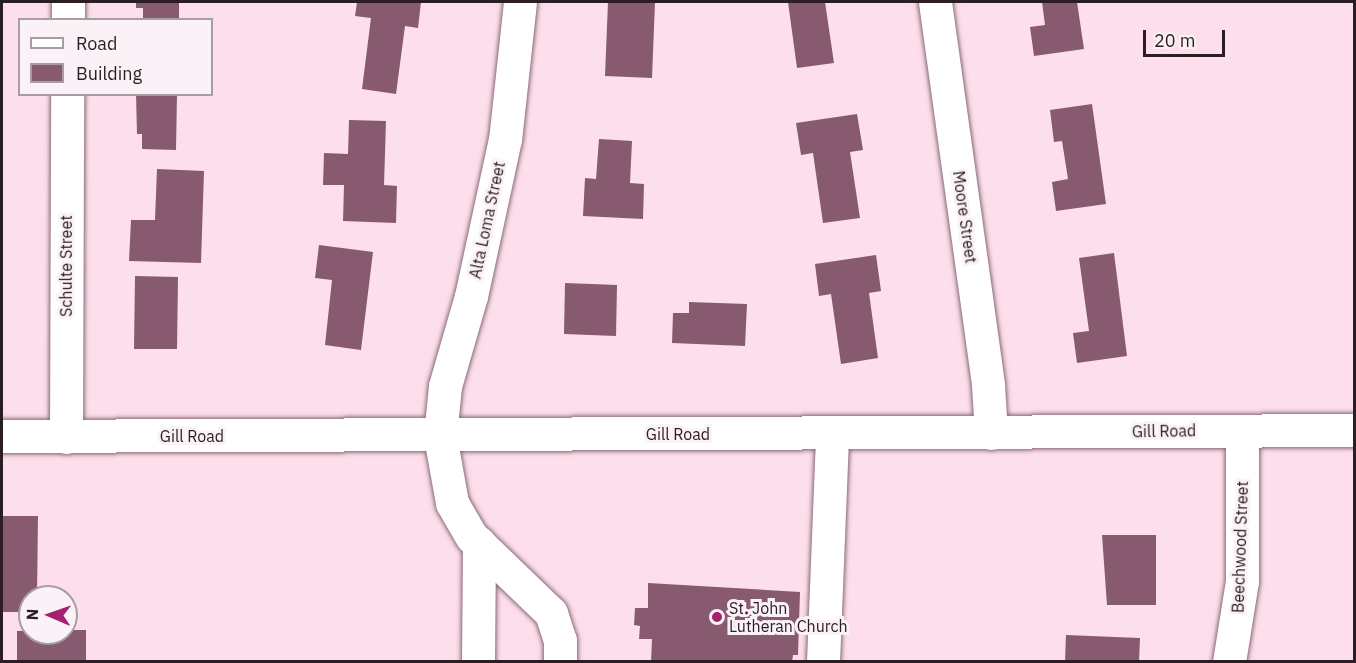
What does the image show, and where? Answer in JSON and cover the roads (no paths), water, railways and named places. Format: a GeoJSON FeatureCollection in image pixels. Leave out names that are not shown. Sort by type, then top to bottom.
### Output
{"type":"FeatureCollection","features":[{"type":"Feature","properties":{"kind":"street"},"geometry":{"type":"LineString","coordinates":[[68,2],[68,18]]}},
{"type":"Feature","properties":{"kind":"street","name":"Alta Loma Street"},"geometry":{"type":"LineString","coordinates":[[520,2],[505,139],[471,296],[445,386],[440,436],[452,503],[479,543],[551,613],[560,640],[560,662]]}},
{"type":"Feature","properties":{"kind":"street","name":"Moore Street"},"geometry":{"type":"LineString","coordinates":[[935,2],[988,385],[991,433]]}},
{"type":"Feature","properties":{"kind":"street","name":"Schulte Street"},"geometry":{"type":"LineString","coordinates":[[66,437],[67,96]]}},
{"type":"Feature","properties":{"kind":"street","name":"Gill Road"},"geometry":{"type":"LineString","coordinates":[[2,436],[440,436],[1354,430]]}},
{"type":"Feature","properties":{"kind":"street","name":"Beechwood Street"},"geometry":{"type":"LineString","coordinates":[[1229,662],[1242,581],[1242,431]]}},
{"type":"Feature","properties":{"kind":"street"},"geometry":{"type":"LineString","coordinates":[[823,662],[832,434]]}},
{"type":"Feature","properties":{"kind":"street"},"geometry":{"type":"LineString","coordinates":[[478,662],[479,543]]}},
{"type":"Feature","properties":{"kind":"place","name":"St. John Lutheran Church"},"geometry":{"type":"Point","coordinates":[717,617]}}]}
